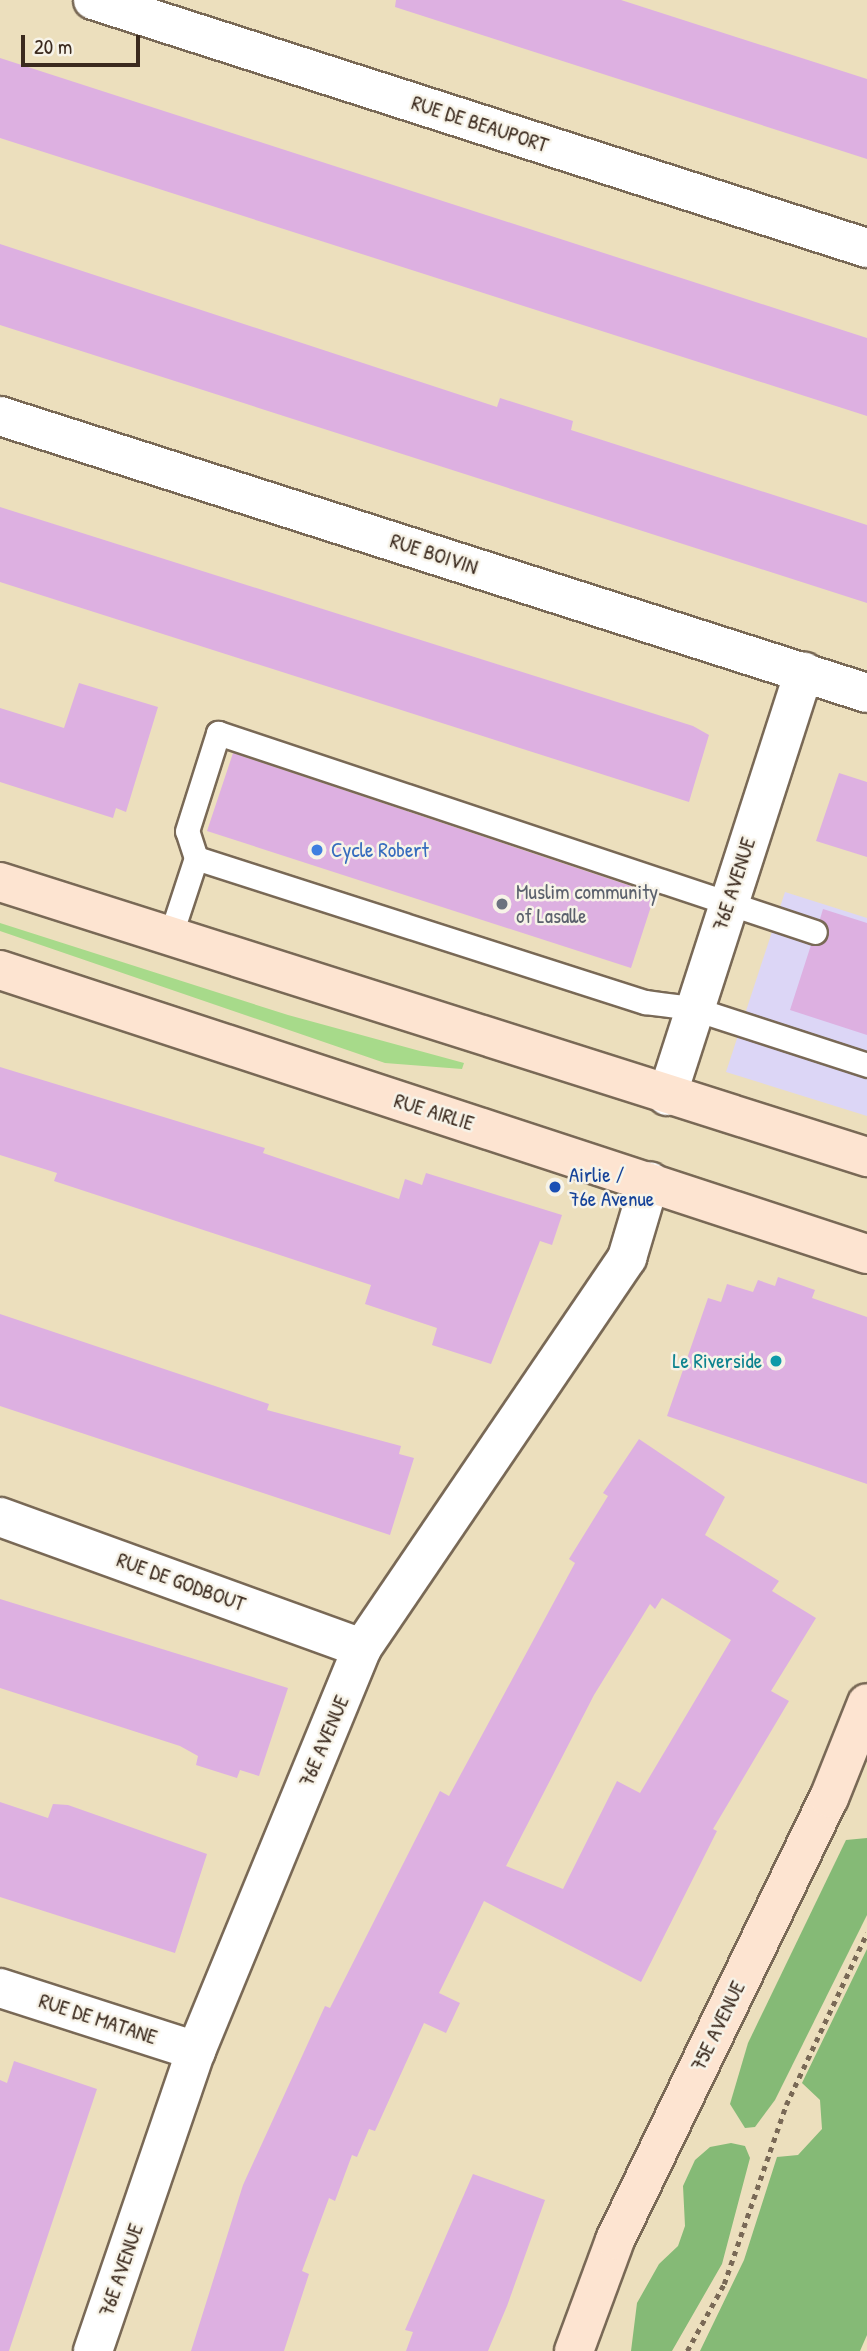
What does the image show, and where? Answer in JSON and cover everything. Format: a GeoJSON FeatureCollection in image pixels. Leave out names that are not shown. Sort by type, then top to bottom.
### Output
{"type":"FeatureCollection","features":[{"type":"Feature","properties":{"kind":"main road"},"geometry":{"type":"LineString","coordinates":[[0,883],[667,1096],[867,1157]]}},
{"type":"Feature","properties":{"kind":"main road","name":"RUE AIRLIE"},"geometry":{"type":"LineString","coordinates":[[0,970],[867,1254]]}},
{"type":"Feature","properties":{"kind":"main road","name":"75E AVENUE"},"geometry":{"type":"LineString","coordinates":[[574,2351],[615,2240],[829,1798],[867,1703]]}},
{"type":"Feature","properties":{"kind":"street","name":"RUE DE BEAUPORT"},"geometry":{"type":"LineString","coordinates":[[95,0],[867,248]]}},
{"type":"Feature","properties":{"kind":"street","name":"RUE BOIVIN"},"geometry":{"type":"LineString","coordinates":[[0,416],[867,693]]}},
{"type":"Feature","properties":{"kind":"street","name":"76E AVENUE"},"geometry":{"type":"LineString","coordinates":[[667,1096],[692,1008],[804,672]]}},
{"type":"Feature","properties":{"kind":"street","name":"76E AVENUE"},"geometry":{"type":"LineString","coordinates":[[93,2351],[195,2051],[362,1648],[627,1258],[650,1181]]}},
{"type":"Feature","properties":{"kind":"street","name":"RUE DE GODBOUT"},"geometry":{"type":"LineString","coordinates":[[0,1517],[362,1648]]}},
{"type":"Feature","properties":{"kind":"street","name":"RUE DE MATANE"},"geometry":{"type":"LineString","coordinates":[[0,1988],[195,2051]]}},
{"type":"Feature","properties":{"kind":"lane"},"geometry":{"type":"LineString","coordinates":[[170,937],[197,858],[187,831],[218,733],[815,932]]}},
{"type":"Feature","properties":{"kind":"lane"},"geometry":{"type":"LineString","coordinates":[[197,858],[645,1002],[692,1008],[867,1065]]}},
{"type":"Feature","properties":{"kind":"path"},"geometry":{"type":"LineString","coordinates":[[687,2351],[724,2284],[786,2105],[867,1933]]}},
{"type":"Feature","properties":{"kind":"shaded area"},"geometry":{"type":"Polygon","coordinates":[[[785,892],[867,918],[867,1116],[726,1072],[785,892]]]}},
{"type":"Feature","properties":{"kind":"green space"},"geometry":{"type":"Polygon","coordinates":[[[0,923],[288,1015],[464,1063],[462,1069],[385,1063],[0,931],[0,923]]]}},
{"type":"Feature","properties":{"kind":"green space"},"geometry":{"type":"Polygon","coordinates":[[[867,1838],[867,1915],[775,2100],[755,2127],[745,2128],[730,2104],[748,2043],[846,1840],[867,1838]]]}},
{"type":"Feature","properties":{"kind":"green space"},"geometry":{"type":"Polygon","coordinates":[[[867,1949],[867,2335],[860,2351],[700,2351],[744,2260],[777,2157],[798,2155],[822,2129],[820,2100],[802,2083],[867,1949]]]}},
{"type":"Feature","properties":{"kind":"green space"},"geometry":{"type":"Polygon","coordinates":[[[731,2143],[745,2146],[750,2158],[722,2264],[672,2351],[631,2351],[637,2303],[659,2264],[678,2246],[685,2226],[683,2186],[695,2160],[710,2147],[731,2143]]]}},
{"type":"Feature","properties":{"kind":"building"},"geometry":{"type":"Polygon","coordinates":[[[396,0],[621,0],[867,79],[867,159],[395,7],[396,0]]]}},
{"type":"Feature","properties":{"kind":"building"},"geometry":{"type":"Polygon","coordinates":[[[0,58],[867,338],[867,416],[0,138],[0,58]]]}},
{"type":"Feature","properties":{"kind":"building"},"geometry":{"type":"Polygon","coordinates":[[[0,244],[497,407],[500,398],[573,421],[571,430],[867,525],[867,603],[0,325],[0,244]]]}},
{"type":"Feature","properties":{"kind":"building"},"geometry":{"type":"Polygon","coordinates":[[[0,507],[693,726],[709,735],[689,802],[0,582],[0,507]]]}},
{"type":"Feature","properties":{"kind":"building"},"geometry":{"type":"Polygon","coordinates":[[[79,683],[158,707],[126,812],[116,808],[113,818],[0,782],[0,708],[64,728],[79,683]]]}},
{"type":"Feature","properties":{"kind":"building"},"geometry":{"type":"Polygon","coordinates":[[[233,753],[655,894],[631,968],[207,831],[233,753]]]}},
{"type":"Feature","properties":{"kind":"building"},"geometry":{"type":"Polygon","coordinates":[[[839,773],[867,782],[867,857],[816,841],[839,773]]]}},
{"type":"Feature","properties":{"kind":"building"},"geometry":{"type":"Polygon","coordinates":[[[823,909],[867,923],[867,1035],[790,1010],[811,945],[828,936],[820,919],[823,909]]]}},
{"type":"Feature","properties":{"kind":"building"},"geometry":{"type":"Polygon","coordinates":[[[0,1067],[265,1148],[263,1153],[399,1199],[405,1179],[422,1185],[426,1173],[562,1215],[552,1245],[540,1241],[491,1364],[432,1345],[437,1328],[365,1304],[371,1285],[54,1181],[57,1173],[0,1155],[0,1067]]]}},
{"type":"Feature","properties":{"kind":"building","name":"Le Riverside"},"geometry":{"type":"Polygon","coordinates":[[[778,1277],[815,1290],[812,1298],[867,1317],[867,1484],[667,1416],[708,1298],[721,1302],[727,1284],[753,1292],[758,1280],[775,1286],[778,1277]]]}},
{"type":"Feature","properties":{"kind":"building"},"geometry":{"type":"Polygon","coordinates":[[[0,1314],[269,1404],[267,1410],[401,1446],[399,1454],[414,1458],[390,1535],[0,1406],[0,1314]]]}},
{"type":"Feature","properties":{"kind":"building"},"geometry":{"type":"Polygon","coordinates":[[[639,1439],[725,1497],[705,1535],[779,1581],[772,1591],[816,1618],[771,1691],[789,1701],[713,1829],[717,1831],[641,1982],[484,1901],[439,1993],[460,2003],[446,2033],[424,2023],[375,2131],[369,2129],[357,2157],[352,2155],[335,2201],[329,2198],[302,2271],[309,2274],[284,2351],[191,2351],[243,2185],[325,2006],[330,2008],[440,1791],[449,1796],[575,1563],[569,1559],[608,1496],[603,1493],[639,1439]],[[662,1598],[655,1609],[650,1604],[594,1695],[506,1866],[563,1889],[617,1781],[640,1793],[731,1640],[662,1598]]]}},
{"type":"Feature","properties":{"kind":"building"},"geometry":{"type":"Polygon","coordinates":[[[0,1599],[288,1688],[259,1776],[240,1770],[237,1778],[196,1765],[198,1756],[180,1746],[0,1688],[0,1599]]]}},
{"type":"Feature","properties":{"kind":"building"},"geometry":{"type":"Polygon","coordinates":[[[0,1802],[48,1818],[53,1804],[68,1805],[207,1854],[175,1953],[0,1897],[0,1802]]]}},
{"type":"Feature","properties":{"kind":"building"},"geometry":{"type":"Polygon","coordinates":[[[14,2061],[97,2089],[9,2351],[0,2351],[0,2080],[7,2083],[14,2061]]]}},
{"type":"Feature","properties":{"kind":"building"},"geometry":{"type":"Polygon","coordinates":[[[473,2174],[545,2200],[507,2306],[488,2351],[406,2351],[413,2332],[405,2330],[473,2174]]]}},
{"type":"Feature","properties":{"kind":"place","name":"Cycle Robert"},"geometry":{"type":"Point","coordinates":[317,850]}},
{"type":"Feature","properties":{"kind":"place","name":"Muslim community of Lasalle"},"geometry":{"type":"Point","coordinates":[502,904]}},
{"type":"Feature","properties":{"kind":"place","name":"Airlie / 76e Avenue"},"geometry":{"type":"Point","coordinates":[555,1187]}},
{"type":"Feature","properties":{"kind":"place","name":"Le Riverside"},"geometry":{"type":"Point","coordinates":[776,1361]}}]}
